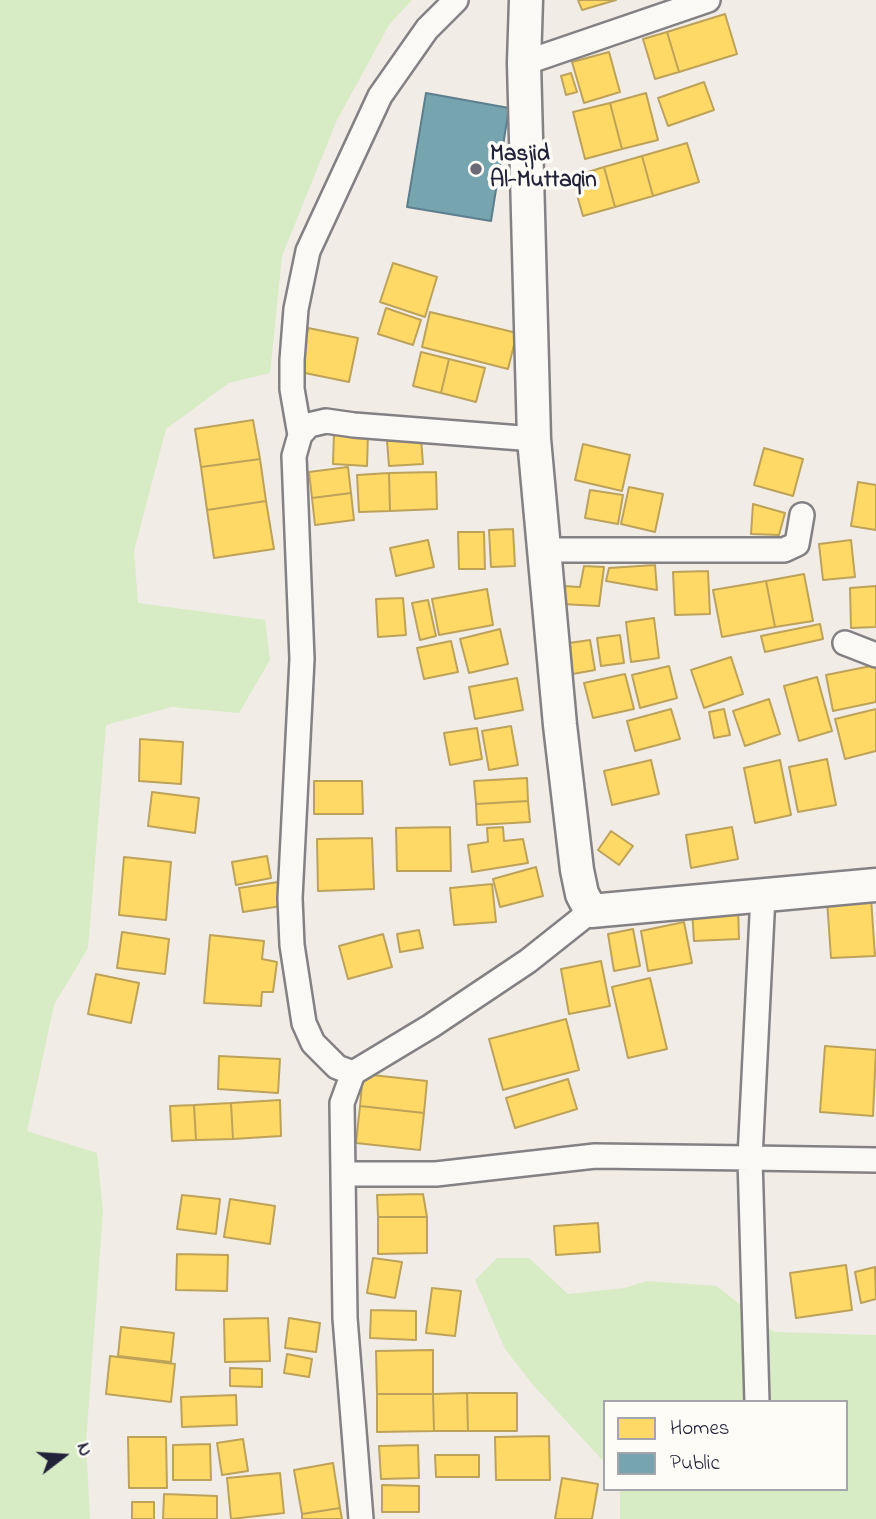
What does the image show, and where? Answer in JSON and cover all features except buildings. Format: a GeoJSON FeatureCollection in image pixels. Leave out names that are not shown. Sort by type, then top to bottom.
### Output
{"type":"FeatureCollection","features":[{"type":"Feature","properties":{"kind":"main road"},"geometry":{"type":"LineString","coordinates":[[526,0],[523,63],[534,439],[560,725],[582,894],[591,911],[876,885]]}},
{"type":"Feature","properties":{"kind":"street"},"geometry":{"type":"LineString","coordinates":[[353,1073],[337,1067],[313,1043],[304,1023],[292,945],[290,898],[302,659],[295,456],[300,435],[292,388],[296,309],[308,251],[380,96],[427,29],[456,0]]}},
{"type":"Feature","properties":{"kind":"street"},"geometry":{"type":"LineString","coordinates":[[523,63],[708,0]]}},
{"type":"Feature","properties":{"kind":"street"},"geometry":{"type":"LineString","coordinates":[[300,435],[309,425],[326,421],[534,439]]}},
{"type":"Feature","properties":{"kind":"street"},"geometry":{"type":"LineString","coordinates":[[544,550],[784,550],[797,544],[802,515]]}},
{"type":"Feature","properties":{"kind":"street"},"geometry":{"type":"LineString","coordinates":[[845,643],[876,655]]}},
{"type":"Feature","properties":{"kind":"street"},"geometry":{"type":"LineString","coordinates":[[757,1400],[750,1158],[763,895]]}},
{"type":"Feature","properties":{"kind":"street"},"geometry":{"type":"LineString","coordinates":[[361,1519],[345,1318],[342,1103],[353,1073],[431,1026],[528,961],[591,911]]}},
{"type":"Feature","properties":{"kind":"street"},"geometry":{"type":"LineString","coordinates":[[343,1174],[436,1174],[595,1156],[876,1160]]}},
{"type":"Feature","properties":{"kind":"green space"},"geometry":{"type":"Polygon","coordinates":[[[0,0],[412,0],[389,25],[337,120],[282,256],[270,373],[229,383],[166,429],[134,551],[138,603],[265,620],[270,660],[239,713],[172,707],[106,725],[88,948],[54,1005],[27,1131],[97,1153],[103,1212],[86,1442],[90,1519],[0,1519],[0,0]]]}},
{"type":"Feature","properties":{"kind":"green space"},"geometry":{"type":"Polygon","coordinates":[[[497,1258],[529,1258],[568,1294],[624,1288],[647,1281],[717,1286],[774,1332],[876,1335],[876,1519],[620,1519],[620,1491],[848,1491],[848,1400],[603,1400],[603,1461],[533,1385],[505,1349],[475,1280],[497,1258]]]}},
{"type":"Feature","properties":{"kind":"place","name":"Masjid Al-Muttaqin"},"geometry":{"type":"Point","coordinates":[476,169]}}]}
